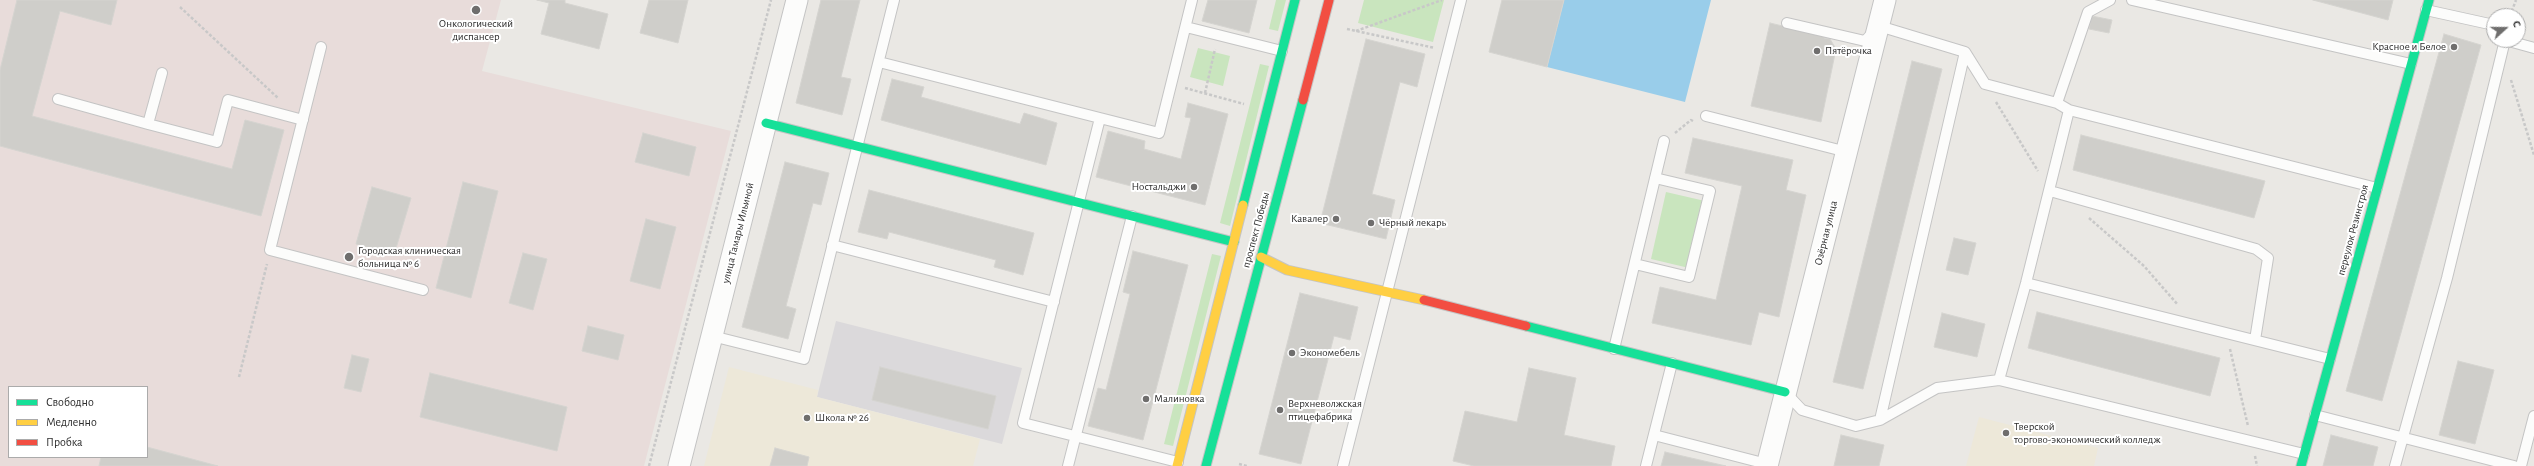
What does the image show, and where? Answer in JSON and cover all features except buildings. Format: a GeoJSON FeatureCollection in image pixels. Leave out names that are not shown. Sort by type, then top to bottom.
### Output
{"type":"FeatureCollection","features":[{"type":"Feature","properties":{"kind":"street","name":"улица Тамары Ильиной"},"geometry":{"type":"LineString","coordinates":[[679,466],[796,0]]}},
{"type":"Feature","properties":{"kind":"street","name":"проспект Победы"},"geometry":{"type":"LineString","coordinates":[[1177,464],[1295,0]]}},
{"type":"Feature","properties":{"kind":"street","name":"проспект Победы"},"geometry":{"type":"LineString","coordinates":[[1206,466],[1330,0]]}},
{"type":"Feature","properties":{"kind":"street","name":"Озёрная улица"},"geometry":{"type":"LineString","coordinates":[[1767,465],[1885,0]]}},
{"type":"Feature","properties":{"kind":"street","name":"переулок Резинстроя"},"geometry":{"type":"LineString","coordinates":[[2301,466],[2429,0]]}},
{"type":"Feature","properties":{"kind":"street"},"geometry":{"type":"LineString","coordinates":[[766,123],[1234,242]]}},
{"type":"Feature","properties":{"kind":"street"},"geometry":{"type":"LineString","coordinates":[[1261,257],[1287,270],[1388,291],[1785,392]]}},
{"type":"Feature","properties":{"kind":"lane"},"geometry":{"type":"LineString","coordinates":[[712,336],[804,359],[894,0]]}},
{"type":"Feature","properties":{"kind":"lane"},"geometry":{"type":"LineString","coordinates":[[879,62],[1159,133],[1192,0]]}},
{"type":"Feature","properties":{"kind":"lane"},"geometry":{"type":"LineString","coordinates":[[1343,466],[1461,0]]}},
{"type":"Feature","properties":{"kind":"lane"},"geometry":{"type":"LineString","coordinates":[[2057,103],[2088,12],[2110,0]]}},
{"type":"Feature","properties":{"kind":"lane"},"geometry":{"type":"LineString","coordinates":[[2132,0],[2411,64]]}},
{"type":"Feature","properties":{"kind":"lane"},"geometry":{"type":"LineString","coordinates":[[2426,10],[2486,23]]}},
{"type":"Feature","properties":{"kind":"lane"},"geometry":{"type":"LineString","coordinates":[[1787,23],[1865,41],[1879,26],[1965,52],[1985,84],[2057,103],[2069,110],[2259,156],[2377,188]]}},
{"type":"Feature","properties":{"kind":"lane"},"geometry":{"type":"LineString","coordinates":[[1186,27],[1282,52]]}},
{"type":"Feature","properties":{"kind":"lane"},"geometry":{"type":"LineString","coordinates":[[321,47],[270,250],[423,290]]}},
{"type":"Feature","properties":{"kind":"lane"},"geometry":{"type":"LineString","coordinates":[[2395,466],[2447,278],[2503,48]]}},
{"type":"Feature","properties":{"kind":"lane"},"geometry":{"type":"LineString","coordinates":[[1880,420],[1965,52]]}},
{"type":"Feature","properties":{"kind":"lane"},"geometry":{"type":"LineString","coordinates":[[148,124],[162,73]]}},
{"type":"Feature","properties":{"kind":"lane"},"geometry":{"type":"LineString","coordinates":[[58,99],[217,142],[228,100],[303,120]]}},
{"type":"Feature","properties":{"kind":"lane"},"geometry":{"type":"LineString","coordinates":[[1999,380],[2050,191],[2069,110]]}},
{"type":"Feature","properties":{"kind":"lane"},"geometry":{"type":"LineString","coordinates":[[1706,116],[1847,152]]}},
{"type":"Feature","properties":{"kind":"lane"},"geometry":{"type":"LineString","coordinates":[[1100,118],[1023,423],[1177,464]]}},
{"type":"Feature","properties":{"kind":"lane"},"geometry":{"type":"LineString","coordinates":[[1614,349],[1664,141]]}},
{"type":"Feature","properties":{"kind":"lane"},"geometry":{"type":"LineString","coordinates":[[1635,264],[1689,277],[1710,191],[1655,178]]}},
{"type":"Feature","properties":{"kind":"lane"},"geometry":{"type":"LineString","coordinates":[[2050,191],[2256,249],[2268,258],[2255,340]]}},
{"type":"Feature","properties":{"kind":"lane"},"geometry":{"type":"LineString","coordinates":[[1068,466],[1132,216]]}},
{"type":"Feature","properties":{"kind":"lane"},"geometry":{"type":"LineString","coordinates":[[832,245],[1054,302]]}},
{"type":"Feature","properties":{"kind":"lane"},"geometry":{"type":"LineString","coordinates":[[2026,283],[2330,359]]}},
{"type":"Feature","properties":{"kind":"lane"},"geometry":{"type":"LineString","coordinates":[[1646,466],[1672,363]]}},
{"type":"Feature","properties":{"kind":"lane"},"geometry":{"type":"LineString","coordinates":[[1785,392],[1802,410],[1856,426],[1880,420],[1937,388],[1999,380],[2304,454]]}},
{"type":"Feature","properties":{"kind":"lane"},"geometry":{"type":"LineString","coordinates":[[2315,415],[2514,466]]}},
{"type":"Feature","properties":{"kind":"lane"},"geometry":{"type":"LineString","coordinates":[[2521,466],[2534,416]]}},
{"type":"Feature","properties":{"kind":"lane"},"geometry":{"type":"LineString","coordinates":[[1654,435],[1767,465]]}},
{"type":"Feature","properties":{"kind":"path"},"geometry":{"type":"LineString","coordinates":[[649,466],[771,0]]}},
{"type":"Feature","properties":{"kind":"path"},"geometry":{"type":"LineString","coordinates":[[1356,32],[1442,0]]}},
{"type":"Feature","properties":{"kind":"path"},"geometry":{"type":"LineString","coordinates":[[180,7],[279,98]]}},
{"type":"Feature","properties":{"kind":"path"},"geometry":{"type":"LineString","coordinates":[[1347,30],[1448,51]]}},
{"type":"Feature","properties":{"kind":"path"},"geometry":{"type":"LineString","coordinates":[[1204,93],[1219,35]]}},
{"type":"Feature","properties":{"kind":"path"},"geometry":{"type":"LineString","coordinates":[[2510,76],[2534,155]]}},
{"type":"Feature","properties":{"kind":"path"},"geometry":{"type":"LineString","coordinates":[[1171,84],[1244,104]]}},
{"type":"Feature","properties":{"kind":"path"},"geometry":{"type":"LineString","coordinates":[[239,377],[270,250]]}},
{"type":"Feature","properties":{"kind":"path"},"geometry":{"type":"LineString","coordinates":[[2226,333],[2257,466]]}},
{"type":"Feature","properties":{"kind":"path"},"geometry":{"type":"LineString","coordinates":[[1239,464],[1247,466]]}},
{"type":"Feature","properties":{"kind":"shaded area","name":"Городская клиническая больница № 6"},"geometry":{"type":"Polygon","coordinates":[[[0,0],[501,0],[482,71],[731,131],[644,466],[0,466],[0,0]]]}},
{"type":"Feature","properties":{"kind":"shaded area"},"geometry":{"type":"Polygon","coordinates":[[[836,321],[1022,368],[1002,444],[817,397],[836,321]]]}},
{"type":"Feature","properties":{"kind":"shaded area","name":"Школа № 26"},"geometry":{"type":"Polygon","coordinates":[[[729,367],[818,390],[817,397],[980,439],[973,466],[704,466],[729,367]]]}},
{"type":"Feature","properties":{"kind":"shaded area","name":"Тверской торгово-экономический колледж"},"geometry":{"type":"Polygon","coordinates":[[[1979,417],[2098,448],[2094,466],[1966,466],[1979,417]]]}},
{"type":"Feature","properties":{"kind":"green space"},"geometry":{"type":"Polygon","coordinates":[[[1276,0],[1286,0],[1278,31],[1269,29],[1276,0]]]}},
{"type":"Feature","properties":{"kind":"green space"},"geometry":{"type":"Polygon","coordinates":[[[1364,0],[1444,0],[1433,42],[1358,23],[1364,0]]]}},
{"type":"Feature","properties":{"kind":"green space"},"geometry":{"type":"Polygon","coordinates":[[[1198,48],[1230,56],[1223,86],[1190,77],[1198,48]]]}},
{"type":"Feature","properties":{"kind":"green space"},"geometry":{"type":"Polygon","coordinates":[[[1260,64],[1269,66],[1230,226],[1220,223],[1260,64]]]}},
{"type":"Feature","properties":{"kind":"green space"},"geometry":{"type":"Polygon","coordinates":[[[1666,192],[1705,201],[1689,268],[1651,259],[1666,192]]]}},
{"type":"Feature","properties":{"kind":"green space"},"geometry":{"type":"Polygon","coordinates":[[[1212,254],[1221,256],[1173,446],[1164,444],[1212,254]]]}},
{"type":"Feature","properties":{"kind":"water"},"geometry":{"type":"Polygon","coordinates":[[[1564,0],[1711,0],[1685,102],[1547,67],[1564,0]]]}},
{"type":"Feature","properties":{"kind":"traffic: fast"},"geometry":{"type":"LineString","coordinates":[[1243,205],[1295,0]]}},
{"type":"Feature","properties":{"kind":"traffic: fast"},"geometry":{"type":"LineString","coordinates":[[2301,466],[2429,0]]}},
{"type":"Feature","properties":{"kind":"traffic: fast"},"geometry":{"type":"LineString","coordinates":[[1206,466],[1303,100]]}},
{"type":"Feature","properties":{"kind":"traffic: fast"},"geometry":{"type":"LineString","coordinates":[[766,123],[1234,242]]}},
{"type":"Feature","properties":{"kind":"traffic: fast"},"geometry":{"type":"LineString","coordinates":[[1526,326],[1785,392]]}},
{"type":"Feature","properties":{"kind":"traffic: slow"},"geometry":{"type":"LineString","coordinates":[[1177,466],[1243,205]]}},
{"type":"Feature","properties":{"kind":"traffic: slow"},"geometry":{"type":"LineString","coordinates":[[1261,257],[1287,270],[1424,300]]}},
{"type":"Feature","properties":{"kind":"traffic: jam"},"geometry":{"type":"LineString","coordinates":[[1303,100],[1329,0]]}},
{"type":"Feature","properties":{"kind":"traffic: jam"},"geometry":{"type":"LineString","coordinates":[[1424,300],[1526,326]]}},
{"type":"Feature","properties":{"kind":"place","name":"Онкологический диспансер"},"geometry":{"type":"Point","coordinates":[476,10]}},
{"type":"Feature","properties":{"kind":"place","name":"Красное и Белое"},"geometry":{"type":"Point","coordinates":[2454,47]}},
{"type":"Feature","properties":{"kind":"place","name":"Пятёрочка"},"geometry":{"type":"Point","coordinates":[1817,51]}},
{"type":"Feature","properties":{"kind":"place","name":"Ностальджи"},"geometry":{"type":"Point","coordinates":[1194,187]}},
{"type":"Feature","properties":{"kind":"place","name":"Кавалер"},"geometry":{"type":"Point","coordinates":[1336,219]}},
{"type":"Feature","properties":{"kind":"place","name":"Чёрный лекарь"},"geometry":{"type":"Point","coordinates":[1371,223]}},
{"type":"Feature","properties":{"kind":"place","name":"Городская клиническая больница № 6"},"geometry":{"type":"Point","coordinates":[349,257]}},
{"type":"Feature","properties":{"kind":"place","name":"Экономебель"},"geometry":{"type":"Point","coordinates":[1292,353]}},
{"type":"Feature","properties":{"kind":"place","name":"Малиновка"},"geometry":{"type":"Point","coordinates":[1146,399]}},
{"type":"Feature","properties":{"kind":"place","name":"Верхневолжская птицефабрика"},"geometry":{"type":"Point","coordinates":[1280,410]}},
{"type":"Feature","properties":{"kind":"place","name":"Школа № 26"},"geometry":{"type":"Point","coordinates":[807,418]}},
{"type":"Feature","properties":{"kind":"place","name":"Тверской торгово-экономический колледж"},"geometry":{"type":"Point","coordinates":[2006,433]}}]}
